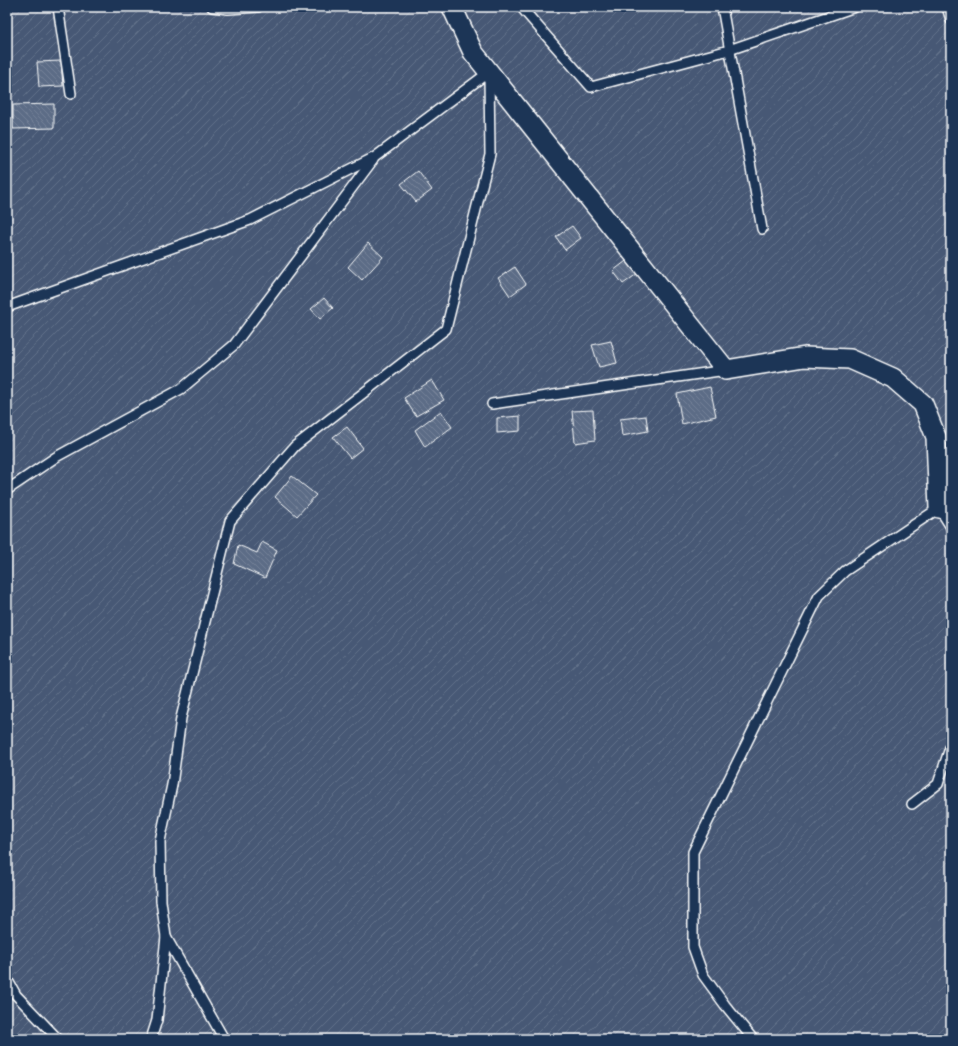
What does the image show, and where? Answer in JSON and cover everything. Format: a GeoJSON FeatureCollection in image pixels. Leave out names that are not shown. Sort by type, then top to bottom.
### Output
{"type":"FeatureCollection","features":[{"type":"Feature","properties":{"kind":"street"},"geometry":{"type":"LineString","coordinates":[[452,7],[473,52],[726,370],[805,357],[850,359],[893,378],[923,404],[936,437],[940,508]]}},
{"type":"Feature","properties":{"kind":"lane"},"geometry":{"type":"LineString","coordinates":[[58,7],[70,94]]}},
{"type":"Feature","properties":{"kind":"lane"},"geometry":{"type":"LineString","coordinates":[[212,7],[228,9],[258,7]]}},
{"type":"Feature","properties":{"kind":"lane"},"geometry":{"type":"LineString","coordinates":[[521,7],[591,87],[729,50],[855,7]]}},
{"type":"Feature","properties":{"kind":"lane"},"geometry":{"type":"LineString","coordinates":[[722,7],[762,230]]}},
{"type":"Feature","properties":{"kind":"lane"},"geometry":{"type":"LineString","coordinates":[[947,7],[951,20]]}},
{"type":"Feature","properties":{"kind":"lane"},"geometry":{"type":"LineString","coordinates":[[7,307],[250,220],[375,157],[489,72]]}},
{"type":"Feature","properties":{"kind":"lane"},"geometry":{"type":"LineString","coordinates":[[151,1039],[157,1020],[166,937],[161,901],[160,841],[172,785],[181,718],[230,521],[295,446],[446,329],[490,154],[489,72]]}},
{"type":"Feature","properties":{"kind":"lane"},"geometry":{"type":"LineString","coordinates":[[7,490],[56,457],[180,389],[234,344],[375,157]]}},
{"type":"Feature","properties":{"kind":"lane"},"geometry":{"type":"LineString","coordinates":[[492,404],[726,370]]}},
{"type":"Feature","properties":{"kind":"lane"},"geometry":{"type":"LineString","coordinates":[[753,1039],[703,975],[693,947],[693,852],[819,596],[845,571],[940,508],[951,527]]}},
{"type":"Feature","properties":{"kind":"lane"},"geometry":{"type":"LineString","coordinates":[[912,804],[938,784],[951,745]]}},
{"type":"Feature","properties":{"kind":"lane"},"geometry":{"type":"LineString","coordinates":[[166,937],[224,1039]]}},
{"type":"Feature","properties":{"kind":"lane"},"geometry":{"type":"LineString","coordinates":[[7,979],[16,995],[58,1039]]}},
{"type":"Feature","properties":{"kind":"shaded area"},"geometry":{"type":"Polygon","coordinates":[[[7,7],[951,7],[951,1039],[7,1039],[7,7]]]}},
{"type":"Feature","properties":{"kind":"building"},"geometry":{"type":"Polygon","coordinates":[[[61,61],[63,86],[39,87],[37,62],[61,61]]]}},
{"type":"Feature","properties":{"kind":"building"},"geometry":{"type":"Polygon","coordinates":[[[54,104],[54,128],[13,129],[13,105],[54,104]]]}},
{"type":"Feature","properties":{"kind":"building"},"geometry":{"type":"Polygon","coordinates":[[[418,171],[432,190],[416,202],[401,184],[418,171]]]}},
{"type":"Feature","properties":{"kind":"building"},"geometry":{"type":"Polygon","coordinates":[[[572,226],[581,238],[565,250],[556,237],[572,226]]]}},
{"type":"Feature","properties":{"kind":"building"},"geometry":{"type":"Polygon","coordinates":[[[368,243],[383,257],[362,280],[348,267],[368,243]]]}},
{"type":"Feature","properties":{"kind":"building"},"geometry":{"type":"Polygon","coordinates":[[[630,258],[641,271],[623,284],[613,271],[630,258]]]}},
{"type":"Feature","properties":{"kind":"building"},"geometry":{"type":"Polygon","coordinates":[[[515,267],[526,284],[510,296],[498,278],[515,267]]]}},
{"type":"Feature","properties":{"kind":"building"},"geometry":{"type":"Polygon","coordinates":[[[324,298],[333,308],[320,319],[311,309],[324,298]]]}},
{"type":"Feature","properties":{"kind":"building"},"geometry":{"type":"Polygon","coordinates":[[[611,341],[617,363],[599,367],[592,345],[611,341]]]}},
{"type":"Feature","properties":{"kind":"building"},"geometry":{"type":"Polygon","coordinates":[[[432,380],[444,400],[416,416],[404,398],[432,380]]]}},
{"type":"Feature","properties":{"kind":"building"},"geometry":{"type":"Polygon","coordinates":[[[710,387],[716,416],[682,424],[677,394],[710,387]]]}},
{"type":"Feature","properties":{"kind":"building"},"geometry":{"type":"Polygon","coordinates":[[[593,410],[595,440],[575,443],[572,411],[593,410]]]}},
{"type":"Feature","properties":{"kind":"building"},"geometry":{"type":"Polygon","coordinates":[[[441,411],[452,427],[425,447],[415,430],[441,411]]]}},
{"type":"Feature","properties":{"kind":"building"},"geometry":{"type":"Polygon","coordinates":[[[520,416],[520,431],[497,433],[497,418],[520,416]]]}},
{"type":"Feature","properties":{"kind":"building"},"geometry":{"type":"Polygon","coordinates":[[[646,416],[648,431],[622,436],[620,419],[646,416]]]}},
{"type":"Feature","properties":{"kind":"building"},"geometry":{"type":"Polygon","coordinates":[[[347,427],[363,448],[350,458],[333,437],[347,427]]]}},
{"type":"Feature","properties":{"kind":"building"},"geometry":{"type":"Polygon","coordinates":[[[292,476],[316,495],[297,516],[275,497],[292,476]]]}},
{"type":"Feature","properties":{"kind":"building"},"geometry":{"type":"Polygon","coordinates":[[[262,542],[277,550],[265,578],[234,564],[238,545],[257,553],[262,542]]]}}]}
